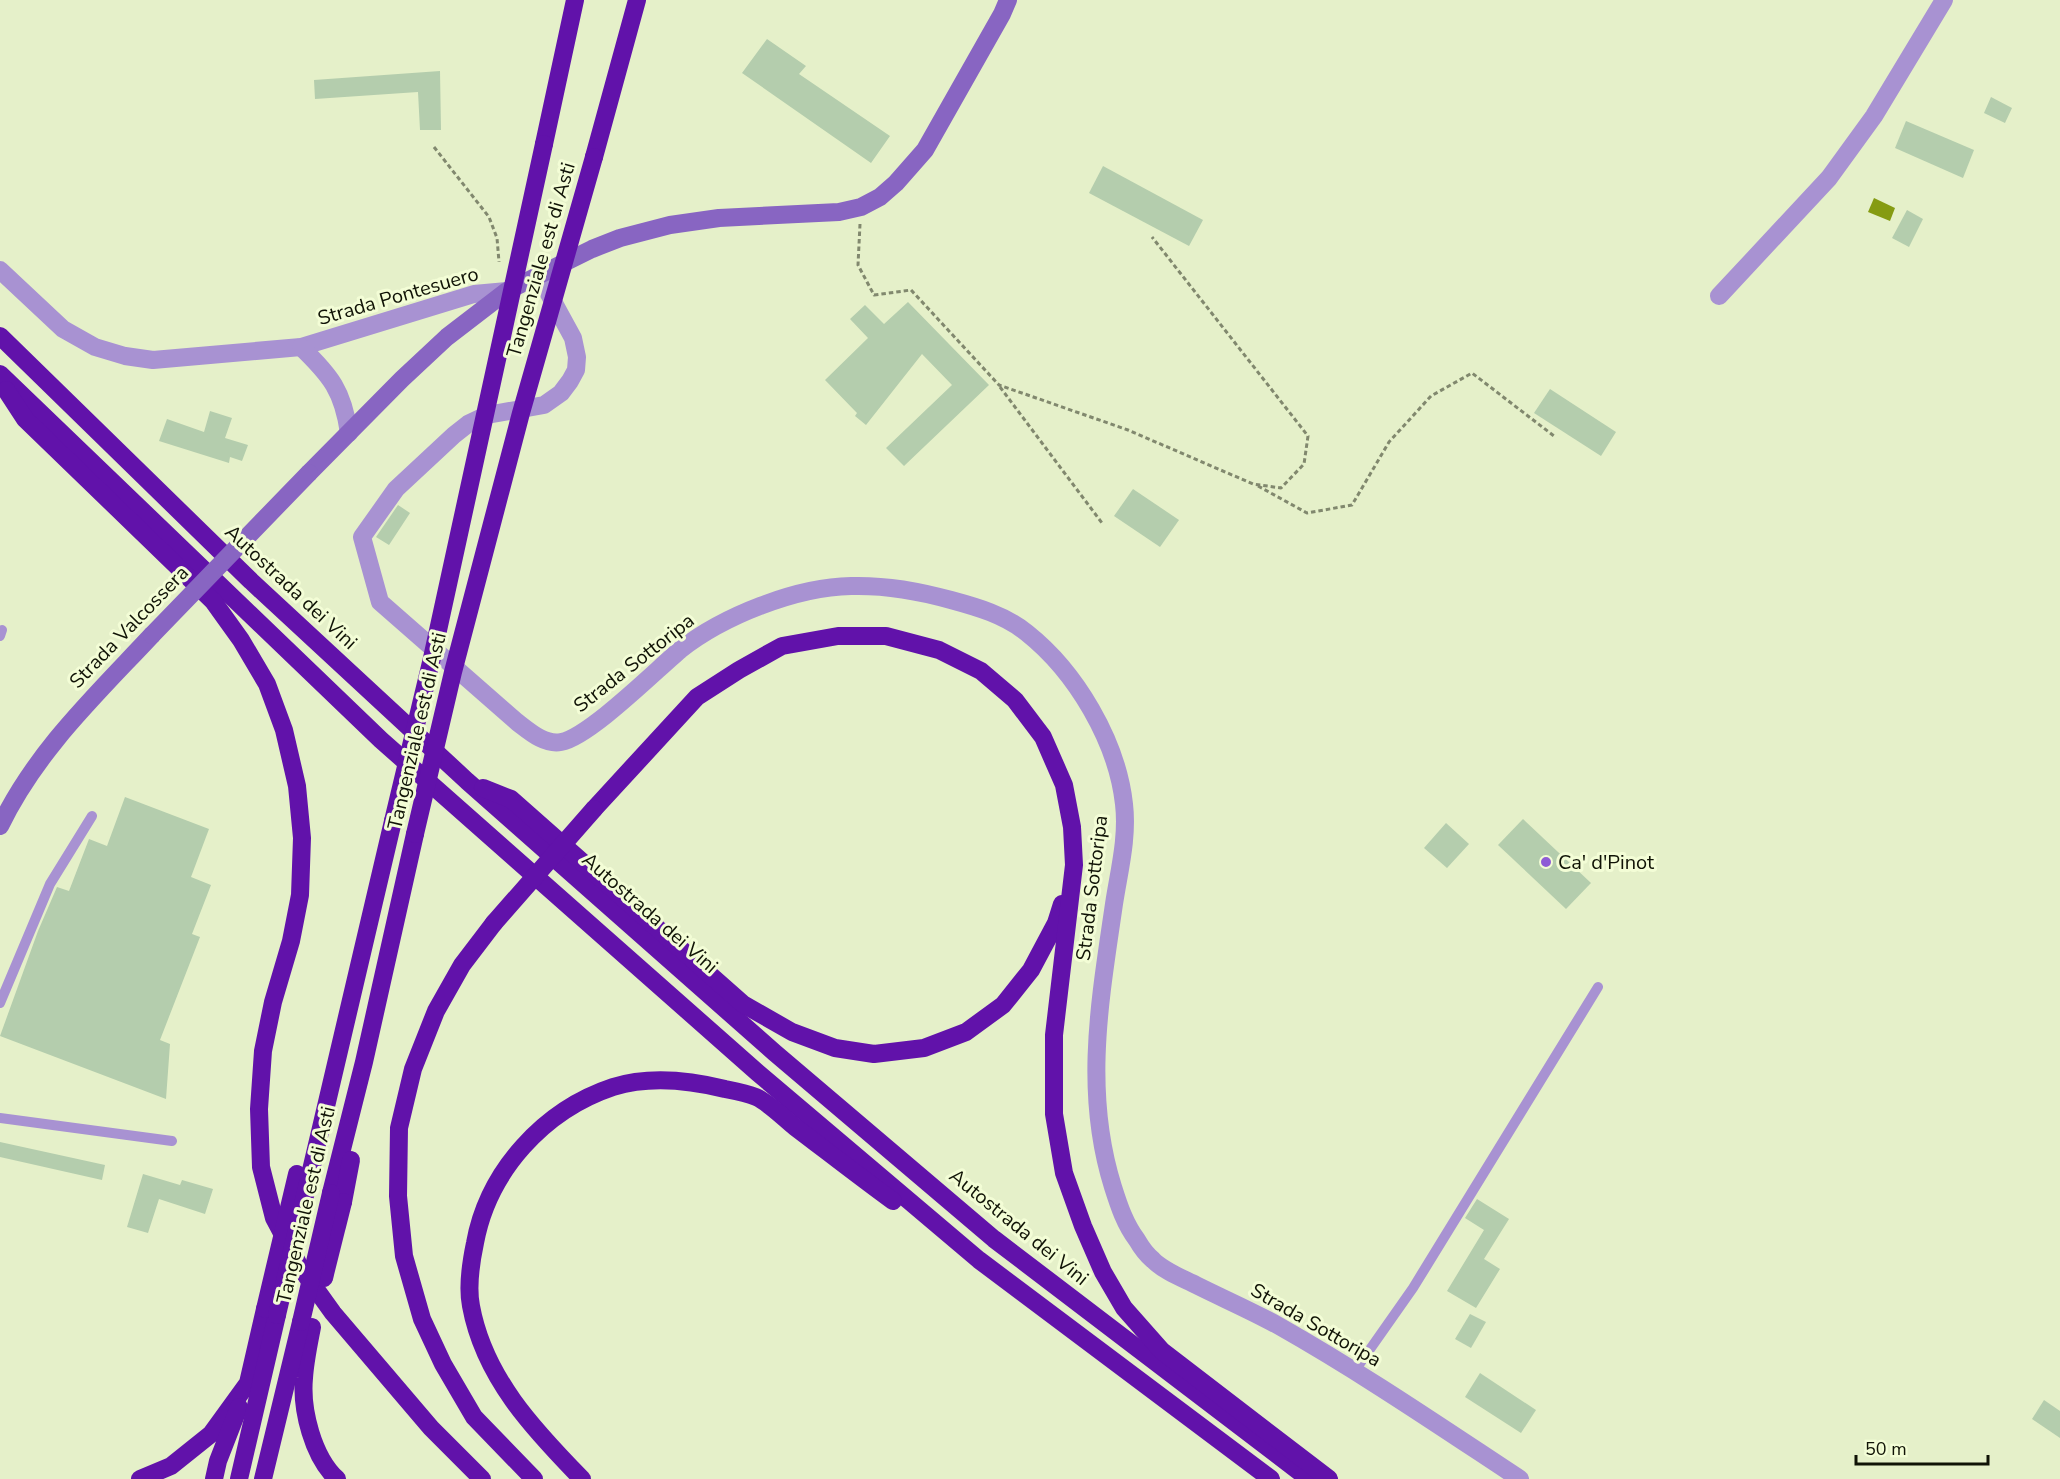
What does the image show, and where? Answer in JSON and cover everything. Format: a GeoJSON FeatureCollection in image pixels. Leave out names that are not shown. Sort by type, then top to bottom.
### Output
{"type":"FeatureCollection","features":[{"type":"Feature","properties":{"kind":"highway","name":"Tangenziale est di Asti"},"geometry":{"type":"LineString","coordinates":[[240,1473],[271,1312],[302,1179],[340,1053],[432,658],[575,0]]}},
{"type":"Feature","properties":{"kind":"highway","name":"Tangenziale est di Asti"},"geometry":{"type":"LineString","coordinates":[[264,1476],[307,1324],[337,1198],[364,1062],[453,672],[518,424],[637,0]]}},
{"type":"Feature","properties":{"kind":"highway","name":"Autostrada dei Vini"},"geometry":{"type":"LineString","coordinates":[[0,336],[251,581],[467,781],[775,1053],[994,1239],[1309,1479]]}},
{"type":"Feature","properties":{"kind":"highway"},"geometry":{"type":"LineString","coordinates":[[0,374],[381,740],[758,1073],[979,1260]]}},
{"type":"Feature","properties":{"kind":"highway"},"geometry":{"type":"LineString","coordinates":[[0,381],[25,419],[213,602],[242,640],[267,684],[284,730],[297,786],[302,838],[300,895],[291,941],[273,1002],[263,1051],[258,1109],[261,1167],[274,1218],[300,1268],[333,1313],[431,1428],[482,1479]]}},
{"type":"Feature","properties":{"kind":"highway"},"geometry":{"type":"LineString","coordinates":[[533,1477],[474,1417],[443,1365],[422,1319],[404,1256],[398,1196],[399,1128],[413,1069],[436,1011],[456,974],[494,923],[697,697],[739,670],[783,646],[838,636],[886,636],[939,650],[981,671],[1015,700],[1043,737],[1064,785],[1072,827],[1074,865],[1054,1035],[1054,1114],[1064,1173],[1103,1272],[1124,1308],[1162,1351],[1329,1479]]}},
{"type":"Feature","properties":{"kind":"highway"},"geometry":{"type":"LineString","coordinates":[[467,781],[511,799],[743,1004],[792,1032],[835,1048],[874,1054],[924,1048],[966,1032],[1003,1005],[1031,970],[1056,923],[1074,865]]}},
{"type":"Feature","properties":{"kind":"highway"},"geometry":{"type":"LineString","coordinates":[[582,1479],[512,1402],[487,1359],[470,1305],[471,1263],[479,1220],[499,1177],[527,1141],[572,1105],[614,1087],[652,1081],[695,1081],[757,1097],[864,1180],[979,1260],[1271,1479]]}},
{"type":"Feature","properties":{"kind":"highway"},"geometry":{"type":"LineString","coordinates":[[216,1470],[271,1312]]}},
{"type":"Feature","properties":{"kind":"highway"},"geometry":{"type":"LineString","coordinates":[[307,1324],[303,1379],[306,1413],[315,1446],[330,1473],[337,1479]]}},
{"type":"Feature","properties":{"kind":"highway"},"geometry":{"type":"LineString","coordinates":[[140,1479],[171,1466],[211,1434],[248,1383]]}},
{"type":"Feature","properties":{"kind":"street"},"geometry":{"type":"LineString","coordinates":[[861,207],[880,197],[896,183],[925,150],[1008,0]]}},
{"type":"Feature","properties":{"kind":"street"},"geometry":{"type":"LineString","coordinates":[[1719,296],[1829,177],[1874,116],[1944,0]]}},
{"type":"Feature","properties":{"kind":"street","name":"Strada Valcossera"},"geometry":{"type":"LineString","coordinates":[[0,826],[15,795],[59,734],[152,635],[402,379],[502,291],[620,238],[670,225],[719,218],[839,212],[861,207]]}},
{"type":"Feature","properties":{"kind":"street","name":"Strada Pontesuero"},"geometry":{"type":"LineString","coordinates":[[0,270],[63,329],[95,347],[125,356],[153,360],[301,347],[474,294],[502,291]]}},
{"type":"Feature","properties":{"kind":"street","name":"Strada Sottoripa"},"geometry":{"type":"LineString","coordinates":[[544,274],[549,294],[573,338],[577,357],[576,370],[561,393],[544,405],[487,415],[468,424],[396,489],[362,537],[380,602],[536,737],[559,743],[585,730],[684,647],[727,620],[766,604],[802,593],[849,586],[894,589],[932,595],[984,608],[1023,629],[1052,655],[1072,679],[1097,720],[1118,770],[1125,807],[1124,844],[1098,1019],[1095,1092],[1101,1143],[1122,1215],[1137,1240],[1155,1262],[1277,1325],[1401,1400],[1520,1479]]}},
{"type":"Feature","properties":{"kind":"street","name":"Strada Pontesuero"},"geometry":{"type":"LineString","coordinates":[[301,347],[321,366],[338,389],[346,410],[349,433]]}},
{"type":"Feature","properties":{"kind":"lane"},"geometry":{"type":"LineString","coordinates":[[0,1003],[50,884],[92,816]]}},
{"type":"Feature","properties":{"kind":"lane"},"geometry":{"type":"LineString","coordinates":[[1354,1372],[1413,1288],[1598,987]]}},
{"type":"Feature","properties":{"kind":"lane"},"geometry":{"type":"LineString","coordinates":[[0,1118],[172,1141]]}},
{"type":"Feature","properties":{"kind":"path"},"geometry":{"type":"LineString","coordinates":[[434,147],[489,217],[497,238],[502,291]]}},
{"type":"Feature","properties":{"kind":"path"},"geometry":{"type":"LineString","coordinates":[[861,207],[858,265],[874,295],[911,291],[999,386],[1102,523]]}},
{"type":"Feature","properties":{"kind":"path"},"geometry":{"type":"LineString","coordinates":[[1152,237],[1308,436],[1304,464],[1281,488],[1253,484]]}},
{"type":"Feature","properties":{"kind":"path"},"geometry":{"type":"LineString","coordinates":[[999,386],[1128,430],[1253,484],[1307,513],[1352,505],[1389,442],[1431,396],[1472,373],[1554,436]]}},
{"type":"Feature","properties":{"kind":"shaded area"},"geometry":{"type":"Polygon","coordinates":[[[1874,198],[1895,208],[1890,221],[1868,212],[1874,198]]]}},
{"type":"Feature","properties":{"kind":"building"},"geometry":{"type":"Polygon","coordinates":[[[767,39],[806,66],[799,74],[890,136],[871,163],[742,73],[767,39]]]}},
{"type":"Feature","properties":{"kind":"building"},"geometry":{"type":"Polygon","coordinates":[[[440,71],[441,130],[420,130],[418,92],[315,99],[314,80],[440,71]]]}},
{"type":"Feature","properties":{"kind":"building"},"geometry":{"type":"Polygon","coordinates":[[[1991,97],[2012,108],[2005,123],[1984,113],[1991,97]]]}},
{"type":"Feature","properties":{"kind":"building"},"geometry":{"type":"Polygon","coordinates":[[[1906,121],[1974,150],[1963,178],[1895,148],[1906,121]]]}},
{"type":"Feature","properties":{"kind":"building"},"geometry":{"type":"Polygon","coordinates":[[[1103,166],[1203,220],[1189,246],[1089,193],[1103,166]]]}},
{"type":"Feature","properties":{"kind":"building"},"geometry":{"type":"Polygon","coordinates":[[[1907,210],[1923,219],[1909,247],[1892,238],[1907,210]]]}},
{"type":"Feature","properties":{"kind":"building"},"geometry":{"type":"Polygon","coordinates":[[[908,302],[989,385],[904,466],[886,448],[952,385],[922,354],[866,425],[855,416],[857,413],[825,380],[868,338],[850,319],[865,305],[884,324],[908,302]]]}},
{"type":"Feature","properties":{"kind":"building"},"geometry":{"type":"Polygon","coordinates":[[[1550,389],[1616,432],[1601,456],[1534,413],[1550,389]]]}},
{"type":"Feature","properties":{"kind":"building"},"geometry":{"type":"Polygon","coordinates":[[[210,411],[232,418],[225,438],[248,445],[242,461],[230,457],[229,463],[159,441],[167,419],[204,432],[210,411]]]}},
{"type":"Feature","properties":{"kind":"building"},"geometry":{"type":"Polygon","coordinates":[[[1133,489],[1179,520],[1160,547],[1114,516],[1133,489]]]}},
{"type":"Feature","properties":{"kind":"building"},"geometry":{"type":"Polygon","coordinates":[[[398,505],[410,513],[389,545],[376,537],[398,505]]]}},
{"type":"Feature","properties":{"kind":"building"},"geometry":{"type":"Polygon","coordinates":[[[125,797],[209,829],[191,877],[211,885],[192,934],[200,937],[160,1040],[170,1044],[166,1099],[0,1036],[38,931],[57,887],[69,891],[89,839],[107,846],[125,797]]]}},
{"type":"Feature","properties":{"kind":"building"},"geometry":{"type":"Polygon","coordinates":[[[1523,819],[1591,883],[1566,909],[1498,845],[1523,819]]]}},
{"type":"Feature","properties":{"kind":"building"},"geometry":{"type":"Polygon","coordinates":[[[1446,823],[1469,844],[1447,868],[1424,848],[1446,823]]]}},
{"type":"Feature","properties":{"kind":"building"},"geometry":{"type":"Polygon","coordinates":[[[0,1142],[105,1165],[102,1180],[0,1157],[0,1142]]]}},
{"type":"Feature","properties":{"kind":"building"},"geometry":{"type":"Polygon","coordinates":[[[143,1174],[180,1185],[182,1180],[213,1189],[205,1214],[159,1199],[148,1233],[127,1227],[143,1174]]]}},
{"type":"Feature","properties":{"kind":"building"},"geometry":{"type":"Polygon","coordinates":[[[1477,1199],[1509,1219],[1484,1259],[1500,1269],[1476,1308],[1447,1291],[1484,1230],[1465,1218],[1477,1199]]]}},
{"type":"Feature","properties":{"kind":"building"},"geometry":{"type":"Polygon","coordinates":[[[1470,1314],[1486,1322],[1471,1348],[1455,1339],[1470,1314]]]}},
{"type":"Feature","properties":{"kind":"building"},"geometry":{"type":"Polygon","coordinates":[[[1480,1373],[1536,1410],[1521,1433],[1465,1397],[1480,1373]]]}},
{"type":"Feature","properties":{"kind":"building"},"geometry":{"type":"Polygon","coordinates":[[[2044,1400],[2060,1411],[2060,1438],[2032,1419],[2044,1400]]]}},
{"type":"Feature","properties":{"kind":"place","name":"Ca' d'Pinot"},"geometry":{"type":"Point","coordinates":[1546,862]}}]}
